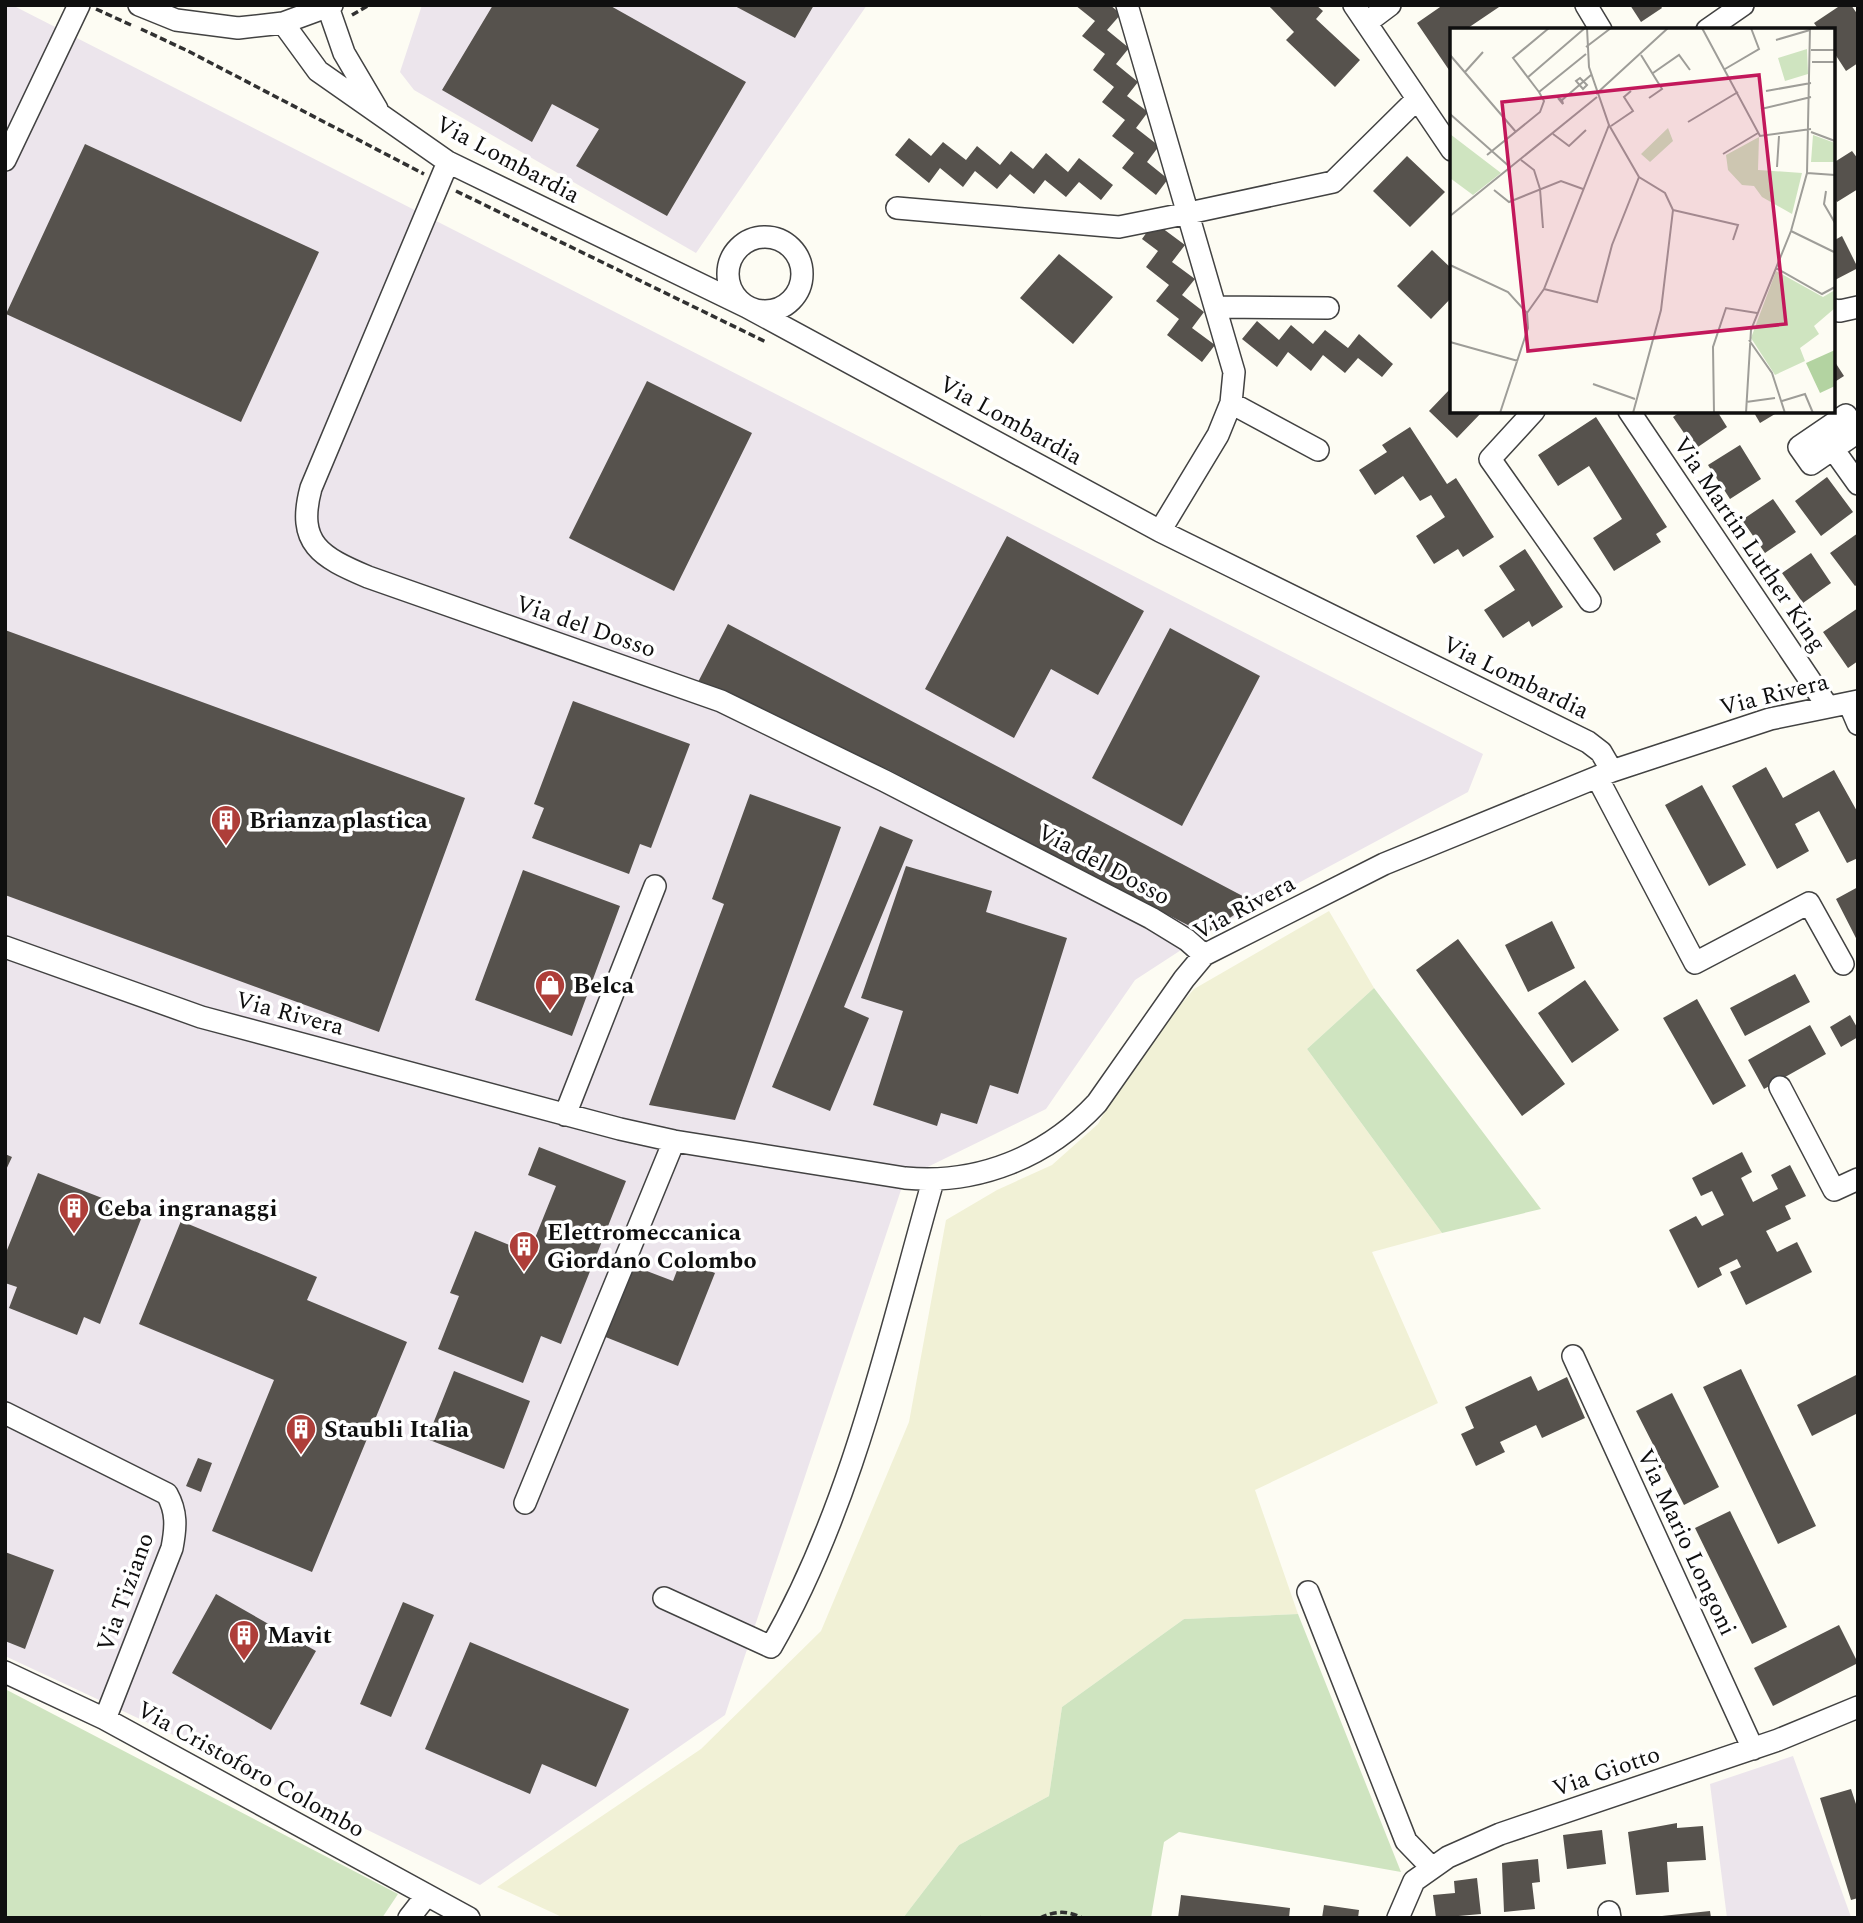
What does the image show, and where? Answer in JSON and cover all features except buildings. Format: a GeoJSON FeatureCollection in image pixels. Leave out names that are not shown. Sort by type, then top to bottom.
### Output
{"type":"FeatureCollection","features":[{"type":"Feature","properties":{"kind":"street"},"geometry":{"type":"LineString","coordinates":[[5,160],[79,5]]}},
{"type":"Feature","properties":{"kind":"street"},"geometry":{"type":"LineString","coordinates":[[139,5],[176,20],[238,28],[283,23],[330,6],[344,53],[381,117]]}},
{"type":"Feature","properties":{"kind":"street"},"geometry":{"type":"LineString","coordinates":[[1127,5],[1234,372],[1231,403],[1218,435],[1160,531]]}},
{"type":"Feature","properties":{"kind":"street"},"geometry":{"type":"LineString","coordinates":[[1390,5],[1360,14],[1450,147]]}},
{"type":"Feature","properties":{"kind":"street"},"geometry":{"type":"LineString","coordinates":[[1586,5],[1600,28]]}},
{"type":"Feature","properties":{"kind":"street"},"geometry":{"type":"LineString","coordinates":[[1710,28],[1743,5]]}},
{"type":"Feature","properties":{"kind":"street","name":"Via Lombardia"},"geometry":{"type":"LineString","coordinates":[[283,23],[318,71],[448,162],[747,307],[1160,531],[1588,743],[1601,752],[1629,859],[1647,881],[1691,965],[1809,903],[1843,964]]}},
{"type":"Feature","properties":{"kind":"street"},"geometry":{"type":"LineString","coordinates":[[897,208],[1119,227],[1189,214],[1333,182],[1417,99]]}},
{"type":"Feature","properties":{"kind":"street","name":"Via del Dosso"},"geometry":{"type":"LineString","coordinates":[[448,162],[311,488],[306,519],[308,534],[314,546],[325,557],[339,565],[721,701],[885,781],[1151,918],[1187,940],[1204,955]]}},
{"type":"Feature","properties":{"kind":"street"},"geometry":{"type":"LineString","coordinates":[[1217,307],[1328,308]]}},
{"type":"Feature","properties":{"kind":"street"},"geometry":{"type":"LineString","coordinates":[[1835,311],[1840,312],[1858,307]]}},
{"type":"Feature","properties":{"kind":"street"},"geometry":{"type":"LineString","coordinates":[[1231,403],[1318,450]]}},
{"type":"Feature","properties":{"kind":"street"},"geometry":{"type":"LineString","coordinates":[[1532,413],[1490,459],[1590,601]]}},
{"type":"Feature","properties":{"kind":"street","name":"Via Martin Luther King"},"geometry":{"type":"LineString","coordinates":[[1630,413],[1828,707]]}},
{"type":"Feature","properties":{"kind":"street"},"geometry":{"type":"LineString","coordinates":[[1846,415],[1858,432],[1833,449],[1811,464],[1798,446],[1846,415]]}},
{"type":"Feature","properties":{"kind":"street"},"geometry":{"type":"LineString","coordinates":[[1833,449],[1858,484]]}},
{"type":"Feature","properties":{"kind":"street"},"geometry":{"type":"LineString","coordinates":[[1854,702],[1858,724]]}},
{"type":"Feature","properties":{"kind":"street","name":"Via Rivera"},"geometry":{"type":"LineString","coordinates":[[5,947],[201,1017],[565,1115],[674,1141],[891,1176],[933,1181],[955,1179],[993,1170],[1029,1155],[1067,1132],[1097,1103],[1184,979],[1204,955],[1384,864],[1605,774],[1770,719],[1854,702]]}},
{"type":"Feature","properties":{"kind":"street"},"geometry":{"type":"LineString","coordinates":[[565,1115],[655,886]]}},
{"type":"Feature","properties":{"kind":"street"},"geometry":{"type":"LineString","coordinates":[[1780,1087],[1835,1190],[1858,1179]]}},
{"type":"Feature","properties":{"kind":"street"},"geometry":{"type":"LineString","coordinates":[[525,1503],[674,1141]]}},
{"type":"Feature","properties":{"kind":"street"},"geometry":{"type":"LineString","coordinates":[[664,1598],[771,1647],[790,1613],[850,1474],[933,1181]]}},
{"type":"Feature","properties":{"kind":"street","name":"Via Mario Longoni"},"geometry":{"type":"LineString","coordinates":[[1573,1356],[1753,1749]]}},
{"type":"Feature","properties":{"kind":"street","name":"Via Tiziano"},"geometry":{"type":"LineString","coordinates":[[5,1413],[167,1494],[174,1507],[176,1527],[172,1548],[106,1719]]}},
{"type":"Feature","properties":{"kind":"street"},"geometry":{"type":"LineString","coordinates":[[1308,1592],[1406,1840],[1432,1868]]}},
{"type":"Feature","properties":{"kind":"street","name":"Via Cristoforo Colombo"},"geometry":{"type":"LineString","coordinates":[[5,1672],[106,1719],[469,1918]]}},
{"type":"Feature","properties":{"kind":"street","name":"Via Giotto"},"geometry":{"type":"LineString","coordinates":[[1398,1918],[1414,1881],[1448,1857],[1500,1834],[1753,1749],[1858,1707]]}},
{"type":"Feature","properties":{"kind":"street"},"geometry":{"type":"LineString","coordinates":[[409,1918],[427,1895]]}},
{"type":"Feature","properties":{"kind":"path"},"geometry":{"type":"LineString","coordinates":[[88,5],[188,51],[439,182],[772,345]]}},
{"type":"Feature","properties":{"kind":"path"},"geometry":{"type":"LineString","coordinates":[[1040,1918],[1058,1912],[1072,1913],[1082,1918]]}},
{"type":"Feature","properties":{"kind":"shaded area"},"geometry":{"type":"Polygon","coordinates":[[[5,5],[12,5],[1483,754],[1468,792],[1218,926],[1135,980],[1046,1109],[905,1178],[725,1715],[480,1885],[5,1656],[5,5]]]}},
{"type":"Feature","properties":{"kind":"shaded area"},"geometry":{"type":"Polygon","coordinates":[[[422,5],[867,5],[696,253],[414,90],[400,72],[422,5]]]}},
{"type":"Feature","properties":{"kind":"shaded area"},"geometry":{"type":"Polygon","coordinates":[[[1793,1756],[1851,1917],[1858,1918],[1727,1918],[1710,1784],[1793,1756]]]}},
{"type":"Feature","properties":{"kind":"green space"},"geometry":{"type":"Polygon","coordinates":[[[1329,911],[1374,988],[1307,1049],[1442,1233],[1372,1252],[1438,1403],[1255,1490],[1298,1614],[1184,1619],[1062,1707],[1049,1796],[959,1845],[903,1918],[564,1918],[497,1887],[701,1749],[821,1631],[909,1422],[946,1220],[997,1190],[1052,1165],[1098,1124],[1133,1060],[1194,989],[1329,911]]]}},
{"type":"Feature","properties":{"kind":"green space"},"geometry":{"type":"Polygon","coordinates":[[[1374,988],[1541,1209],[1442,1233],[1307,1049],[1374,988]]]}},
{"type":"Feature","properties":{"kind":"green space"},"geometry":{"type":"Polygon","coordinates":[[[1298,1614],[1401,1872],[1179,1832],[1164,1842],[1151,1918],[903,1918],[959,1845],[1049,1796],[1062,1707],[1184,1619],[1298,1614]]]}},
{"type":"Feature","properties":{"kind":"green space"},"geometry":{"type":"Polygon","coordinates":[[[5,1689],[398,1894],[382,1918],[5,1918],[5,1689]]]}},
{"type":"Feature","properties":{"kind":"place","name":"Brianza plastica"},"geometry":{"type":"Point","coordinates":[226,847]}},
{"type":"Feature","properties":{"kind":"place","name":"Belca"},"geometry":{"type":"Point","coordinates":[550,1012]}},
{"type":"Feature","properties":{"kind":"place","name":"Ceba ingranaggi"},"geometry":{"type":"Point","coordinates":[74,1235]}},
{"type":"Feature","properties":{"kind":"place","name":"Elettromeccanica Giordano Colombo"},"geometry":{"type":"Point","coordinates":[524,1273]}},
{"type":"Feature","properties":{"kind":"place","name":"Staubli Italia"},"geometry":{"type":"Point","coordinates":[301,1456]}},
{"type":"Feature","properties":{"kind":"place","name":"Mavit"},"geometry":{"type":"Point","coordinates":[244,1662]}}]}
